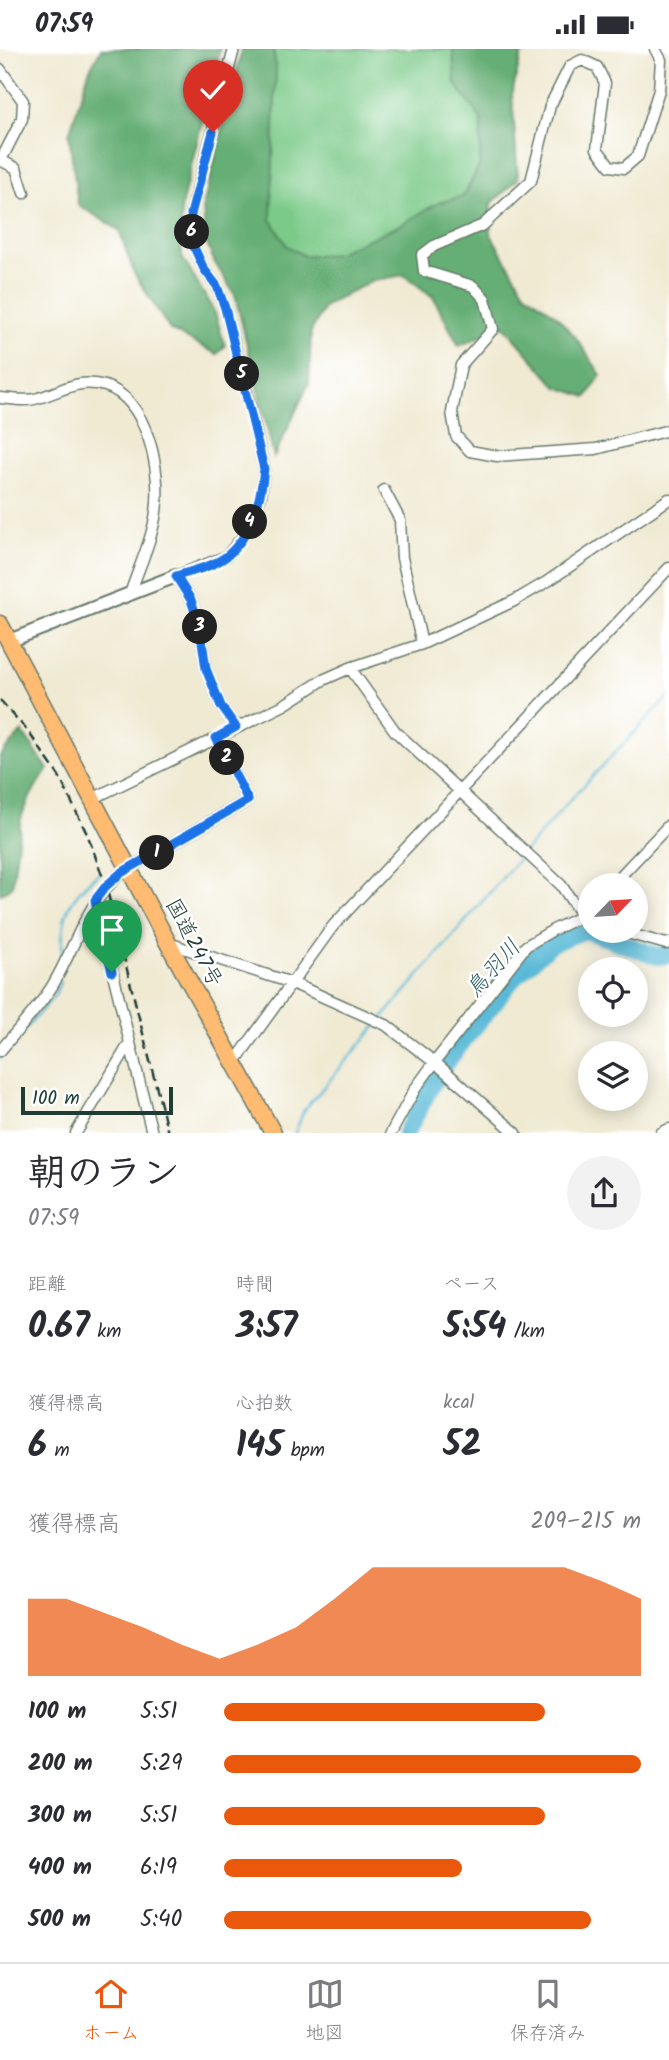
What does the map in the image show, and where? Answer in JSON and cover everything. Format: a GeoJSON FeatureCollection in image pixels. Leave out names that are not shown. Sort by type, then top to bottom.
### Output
{"type":"FeatureCollection","features":[{"type":"Feature","properties":{"kind":"highway","name":"国道247号"},"geometry":{"type":"LineString","coordinates":[[0,624],[4,642],[273,1132]]}},
{"type":"Feature","properties":{"kind":"street"},"geometry":{"type":"LineString","coordinates":[[4,642],[227,556],[246,533],[261,495],[264,469],[228,321],[217,286],[204,269],[193,245],[192,235],[191,214],[234,49]]}},
{"type":"Feature","properties":{"kind":"street"},"geometry":{"type":"LineString","coordinates":[[655,49],[661,60],[659,90],[638,156],[624,168],[610,166],[597,149],[605,83],[597,68],[582,60],[570,66],[550,106],[531,181],[484,225],[434,246],[422,255],[424,271],[473,286],[485,299],[493,329],[461,365],[452,412],[456,436],[470,451],[497,456],[596,449],[669,430]]}},
{"type":"Feature","properties":{"kind":"street"},"geometry":{"type":"LineString","coordinates":[[0,69],[23,101],[22,119],[1,160],[16,168],[24,193]]}},
{"type":"Feature","properties":{"kind":"street"},"geometry":{"type":"LineString","coordinates":[[0,398],[35,399],[77,383],[104,386],[122,394],[135,407],[149,439],[158,484],[151,532],[130,594]]}},
{"type":"Feature","properties":{"kind":"street"},"geometry":{"type":"LineString","coordinates":[[384,490],[400,520],[402,558],[422,644]]}},
{"type":"Feature","properties":{"kind":"street"},"geometry":{"type":"LineString","coordinates":[[92,799],[284,705],[323,680],[422,644],[514,601],[669,499]]}},
{"type":"Feature","properties":{"kind":"street"},"geometry":{"type":"LineString","coordinates":[[234,1063],[333,926],[669,568]]}},
{"type":"Feature","properties":{"kind":"street"},"geometry":{"type":"LineString","coordinates":[[176,576],[191,600],[200,627],[206,669],[221,706],[236,727]]}},
{"type":"Feature","properties":{"kind":"street"},"geometry":{"type":"LineString","coordinates":[[350,669],[395,731],[561,885],[578,904]]}},
{"type":"Feature","properties":{"kind":"street"},"geometry":{"type":"LineString","coordinates":[[0,1051],[54,985],[95,900],[106,886],[130,869],[248,800],[216,738]]}},
{"type":"Feature","properties":{"kind":"street"},"geometry":{"type":"LineString","coordinates":[[623,873],[669,825]]}},
{"type":"Feature","properties":{"kind":"street"},"geometry":{"type":"LineString","coordinates":[[95,900],[152,1132]]}},
{"type":"Feature","properties":{"kind":"street"},"geometry":{"type":"LineString","coordinates":[[391,1132],[415,1089],[439,1066],[526,946],[578,918]]}},
{"type":"Feature","properties":{"kind":"street"},"geometry":{"type":"LineString","coordinates":[[648,940],[668,946]]}},
{"type":"Feature","properties":{"kind":"street"},"geometry":{"type":"LineString","coordinates":[[168,943],[292,983],[372,1017],[439,1066],[516,1132]]}},
{"type":"Feature","properties":{"kind":"street"},"geometry":{"type":"LineString","coordinates":[[76,1132],[130,1044]]}},
{"type":"Feature","properties":{"kind":"street"},"geometry":{"type":"LineString","coordinates":[[662,1132],[669,1129]]}},
{"type":"Feature","properties":{"kind":"green space"},"geometry":{"type":"Polygon","coordinates":[[[101,49],[220,49],[181,207],[182,257],[215,313],[225,346],[217,354],[170,330],[134,273],[119,230],[78,205],[69,134],[89,71],[101,49]]]}},
{"type":"Feature","properties":{"kind":"green space"},"geometry":{"type":"Polygon","coordinates":[[[242,49],[273,49],[276,68],[271,219],[287,246],[305,256],[335,254],[402,224],[438,203],[464,196],[480,164],[481,119],[455,83],[453,49],[530,49],[521,56],[512,94],[518,179],[491,204],[491,235],[525,292],[556,315],[577,339],[601,375],[587,397],[557,387],[504,326],[459,346],[433,297],[404,275],[371,281],[325,306],[311,331],[309,383],[274,457],[235,295],[215,263],[205,240],[203,207],[242,49]]]}},
{"type":"Feature","properties":{"kind":"green space"},"geometry":{"type":"Polygon","coordinates":[[[262,49],[465,49],[490,115],[490,167],[471,203],[405,234],[301,266],[264,223],[262,49]]]}},
{"type":"Feature","properties":{"kind":"green space"},"geometry":{"type":"Polygon","coordinates":[[[22,732],[48,769],[31,795],[21,818],[12,887],[0,894],[0,756],[22,732]]]}},
{"type":"Feature","properties":{"kind":"waterway"},"geometry":{"type":"LineString","coordinates":[[526,850],[669,696]]}},
{"type":"Feature","properties":{"kind":"waterway"},"geometry":{"type":"LineString","coordinates":[[381,1020],[522,855]]}},
{"type":"Feature","properties":{"kind":"waterway"},"geometry":{"type":"LineString","coordinates":[[62,956],[63,930],[68,909],[80,891],[99,873]]}},
{"type":"Feature","properties":{"kind":"waterway","name":"鳥羽川"},"geometry":{"type":"LineString","coordinates":[[406,1133],[439,1071],[515,976],[551,943],[585,930],[657,956],[669,955]]}},
{"type":"Feature","properties":{"kind":"waterway"},"geometry":{"type":"LineString","coordinates":[[0,1058],[55,995],[60,982]]}},
{"type":"Feature","properties":{"kind":"waterway"},"geometry":{"type":"LineString","coordinates":[[295,1133],[304,1110],[377,1025]]}},
{"type":"Feature","properties":{"kind":"railway"},"geometry":{"type":"LineString","coordinates":[[0,700],[27,730],[59,776],[88,836],[106,886],[168,1133]]}},
{"type":"Feature","properties":{"kind":"route"},"geometry":{"type":"LineString","coordinates":[[112,972],[95,900],[106,886],[121,873],[248,800],[216,738],[236,727],[221,706],[206,669],[200,627],[191,600],[176,576],[227,556],[246,533],[261,495],[264,469],[225,308],[217,286],[204,269],[193,245],[191,214],[213,132]]}}]}
